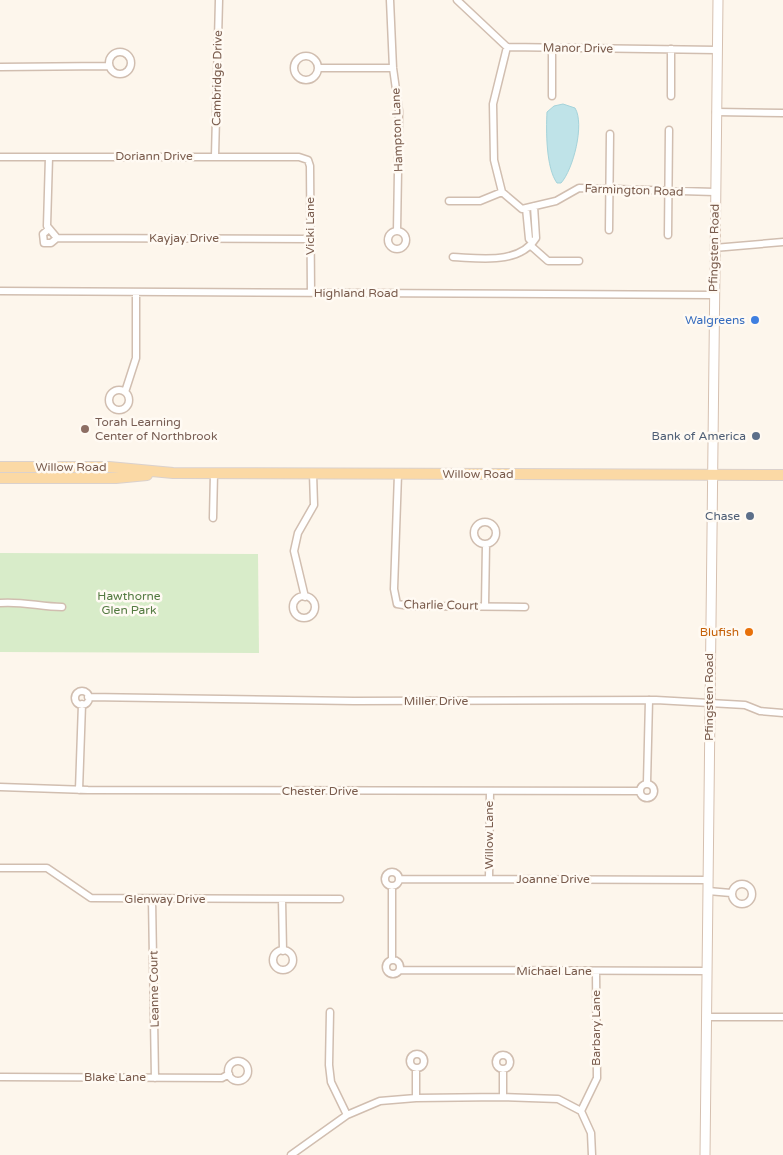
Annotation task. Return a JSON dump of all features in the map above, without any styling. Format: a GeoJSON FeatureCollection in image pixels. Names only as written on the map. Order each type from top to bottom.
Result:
{"type":"FeatureCollection","features":[{"type":"Feature","properties":{"kind":"main road","name":"Pfingsten Road"},"geometry":{"type":"LineString","coordinates":[[706,1155],[711,475],[718,0]]}},
{"type":"Feature","properties":{"kind":"main road","name":"Willow Road"},"geometry":{"type":"LineString","coordinates":[[0,467],[108,467],[214,473],[783,475]]}},
{"type":"Feature","properties":{"kind":"main road","name":"Willow Road"},"geometry":{"type":"LineString","coordinates":[[0,478],[116,478],[172,472]]}},
{"type":"Feature","properties":{"kind":"street","name":"Cambridge Drive"},"geometry":{"type":"LineString","coordinates":[[216,156],[219,0]]}},
{"type":"Feature","properties":{"kind":"street","name":"Hampton Lane"},"geometry":{"type":"LineString","coordinates":[[390,0],[393,68],[399,111],[397,231]]}},
{"type":"Feature","properties":{"kind":"street"},"geometry":{"type":"LineString","coordinates":[[458,0],[507,47],[493,104],[494,160],[502,192],[522,209],[526,208],[529,239],[548,261],[579,261]]}},
{"type":"Feature","properties":{"kind":"street","name":"Manor Drive"},"geometry":{"type":"LineString","coordinates":[[507,47],[717,50]]}},
{"type":"Feature","properties":{"kind":"street"},"geometry":{"type":"LineString","coordinates":[[552,48],[552,96]]}},
{"type":"Feature","properties":{"kind":"street"},"geometry":{"type":"LineString","coordinates":[[671,49],[672,96]]}},
{"type":"Feature","properties":{"kind":"street"},"geometry":{"type":"LineString","coordinates":[[0,67],[109,66]]}},
{"type":"Feature","properties":{"kind":"street"},"geometry":{"type":"LineString","coordinates":[[318,68],[393,68]]}},
{"type":"Feature","properties":{"kind":"street"},"geometry":{"type":"LineString","coordinates":[[716,112],[783,113]]}},
{"type":"Feature","properties":{"kind":"street"},"geometry":{"type":"LineString","coordinates":[[668,235],[670,130]]}},
{"type":"Feature","properties":{"kind":"street"},"geometry":{"type":"LineString","coordinates":[[609,230],[610,134]]}},
{"type":"Feature","properties":{"kind":"street","name":"Doriann Drive"},"geometry":{"type":"LineString","coordinates":[[0,157],[216,156],[299,157],[308,160]]}},
{"type":"Feature","properties":{"kind":"street","name":"Kayjay Drive"},"geometry":{"type":"LineString","coordinates":[[49,157],[49,229],[43,234],[44,243],[51,243],[57,238],[310,239]]}},
{"type":"Feature","properties":{"kind":"street","name":"Vicki Lane"},"geometry":{"type":"LineString","coordinates":[[308,160],[310,166],[311,293]]}},
{"type":"Feature","properties":{"kind":"street","name":"Farmington Road"},"geometry":{"type":"LineString","coordinates":[[526,208],[556,201],[579,188],[715,192]]}},
{"type":"Feature","properties":{"kind":"street"},"geometry":{"type":"LineString","coordinates":[[449,201],[480,201],[502,192]]}},
{"type":"Feature","properties":{"kind":"street"},"geometry":{"type":"LineString","coordinates":[[452,257],[508,258],[536,238],[534,206]]}},
{"type":"Feature","properties":{"kind":"street"},"geometry":{"type":"LineString","coordinates":[[49,229],[57,238]]}},
{"type":"Feature","properties":{"kind":"street"},"geometry":{"type":"LineString","coordinates":[[714,248],[766,245],[783,242]]}},
{"type":"Feature","properties":{"kind":"street","name":"Highland Road"},"geometry":{"type":"LineString","coordinates":[[0,291],[713,295]]}},
{"type":"Feature","properties":{"kind":"street"},"geometry":{"type":"LineString","coordinates":[[125,392],[136,358],[136,292]]}},
{"type":"Feature","properties":{"kind":"street"},"geometry":{"type":"LineString","coordinates":[[213,518],[214,473]]}},
{"type":"Feature","properties":{"kind":"street"},"geometry":{"type":"LineString","coordinates":[[305,596],[294,551],[298,533],[314,506],[313,473]]}},
{"type":"Feature","properties":{"kind":"street","name":"Charlie Court"},"geometry":{"type":"LineString","coordinates":[[398,474],[394,589],[397,604],[410,606],[525,607]]}},
{"type":"Feature","properties":{"kind":"street"},"geometry":{"type":"LineString","coordinates":[[485,606],[486,544]]}},
{"type":"Feature","properties":{"kind":"street"},"geometry":{"type":"LineString","coordinates":[[0,602],[35,603],[45,607],[62,607]]}},
{"type":"Feature","properties":{"kind":"street"},"geometry":{"type":"LineString","coordinates":[[85,692],[88,697],[87,702],[82,704],[75,700],[76,694],[85,692]]}},
{"type":"Feature","properties":{"kind":"street","name":"Miller Drive"},"geometry":{"type":"LineString","coordinates":[[88,697],[354,701],[649,700],[745,705],[760,711],[783,713]]}},
{"type":"Feature","properties":{"kind":"street"},"geometry":{"type":"LineString","coordinates":[[647,784],[649,700]]}},
{"type":"Feature","properties":{"kind":"street"},"geometry":{"type":"LineString","coordinates":[[79,790],[82,704]]}},
{"type":"Feature","properties":{"kind":"street"},"geometry":{"type":"LineString","coordinates":[[647,784],[653,786],[653,795],[645,798],[640,792],[642,786],[647,784]]}},
{"type":"Feature","properties":{"kind":"street","name":"Chester Drive"},"geometry":{"type":"LineString","coordinates":[[0,787],[79,790],[640,792]]}},
{"type":"Feature","properties":{"kind":"street","name":"Willow Lane"},"geometry":{"type":"LineString","coordinates":[[489,879],[490,791]]}},
{"type":"Feature","properties":{"kind":"street","name":"Glenway Drive"},"geometry":{"type":"LineString","coordinates":[[0,868],[47,868],[91,898],[340,900]]}},
{"type":"Feature","properties":{"kind":"street"},"geometry":{"type":"LineString","coordinates":[[394,873],[399,879],[396,885],[392,886],[385,881],[387,874],[394,873]]}},
{"type":"Feature","properties":{"kind":"street","name":"Joanne Drive"},"geometry":{"type":"LineString","coordinates":[[399,879],[708,880]]}},
{"type":"Feature","properties":{"kind":"street"},"geometry":{"type":"LineString","coordinates":[[392,886],[392,960]]}},
{"type":"Feature","properties":{"kind":"street"},"geometry":{"type":"LineString","coordinates":[[708,891],[731,893]]}},
{"type":"Feature","properties":{"kind":"street","name":"Leanne Court"},"geometry":{"type":"LineString","coordinates":[[152,899],[155,1078]]}},
{"type":"Feature","properties":{"kind":"street"},"geometry":{"type":"LineString","coordinates":[[282,899],[283,950]]}},
{"type":"Feature","properties":{"kind":"street"},"geometry":{"type":"LineString","coordinates":[[392,960],[399,963],[400,970],[393,975],[387,971],[387,964],[392,960]]}},
{"type":"Feature","properties":{"kind":"street","name":"Michael Lane"},"geometry":{"type":"LineString","coordinates":[[400,970],[707,971]]}},
{"type":"Feature","properties":{"kind":"street","name":"Barbary Lane"},"geometry":{"type":"LineString","coordinates":[[581,1111],[596,1078],[596,971]]}},
{"type":"Feature","properties":{"kind":"street"},"geometry":{"type":"LineString","coordinates":[[330,1012],[329,1065],[331,1082],[347,1115]]}},
{"type":"Feature","properties":{"kind":"street"},"geometry":{"type":"LineString","coordinates":[[707,1017],[783,1017]]}},
{"type":"Feature","properties":{"kind":"street"},"geometry":{"type":"LineString","coordinates":[[416,1068],[416,1098]]}},
{"type":"Feature","properties":{"kind":"street"},"geometry":{"type":"LineString","coordinates":[[503,1069],[503,1097]]}},
{"type":"Feature","properties":{"kind":"street","name":"Blake Lane"},"geometry":{"type":"LineString","coordinates":[[0,1077],[222,1078],[229,1074]]}},
{"type":"Feature","properties":{"kind":"street"},"geometry":{"type":"LineString","coordinates":[[290,1155],[347,1115],[380,1101],[416,1098],[503,1097],[558,1099],[581,1111],[591,1133],[592,1155]]}},
{"type":"Feature","properties":{"kind":"green space","name":"Hawthorne Glen Park"},"geometry":{"type":"Polygon","coordinates":[[[0,553],[258,554],[259,653],[0,652],[0,553]]]}},
{"type":"Feature","properties":{"kind":"water"},"geometry":{"type":"Polygon","coordinates":[[[563,104],[575,108],[579,125],[576,147],[570,168],[561,183],[557,183],[553,176],[549,159],[547,112],[554,106],[563,104]]]}},
{"type":"Feature","properties":{"kind":"place","name":"Walgreens"},"geometry":{"type":"Point","coordinates":[755,320]}},
{"type":"Feature","properties":{"kind":"place","name":"Torah Learning Center of Northbrook"},"geometry":{"type":"Point","coordinates":[85,429]}},
{"type":"Feature","properties":{"kind":"place","name":"Bank of America"},"geometry":{"type":"Point","coordinates":[756,436]}},
{"type":"Feature","properties":{"kind":"place","name":"Chase"},"geometry":{"type":"Point","coordinates":[750,516]}},
{"type":"Feature","properties":{"kind":"place","name":"Blufish"},"geometry":{"type":"Point","coordinates":[749,632]}}]}
